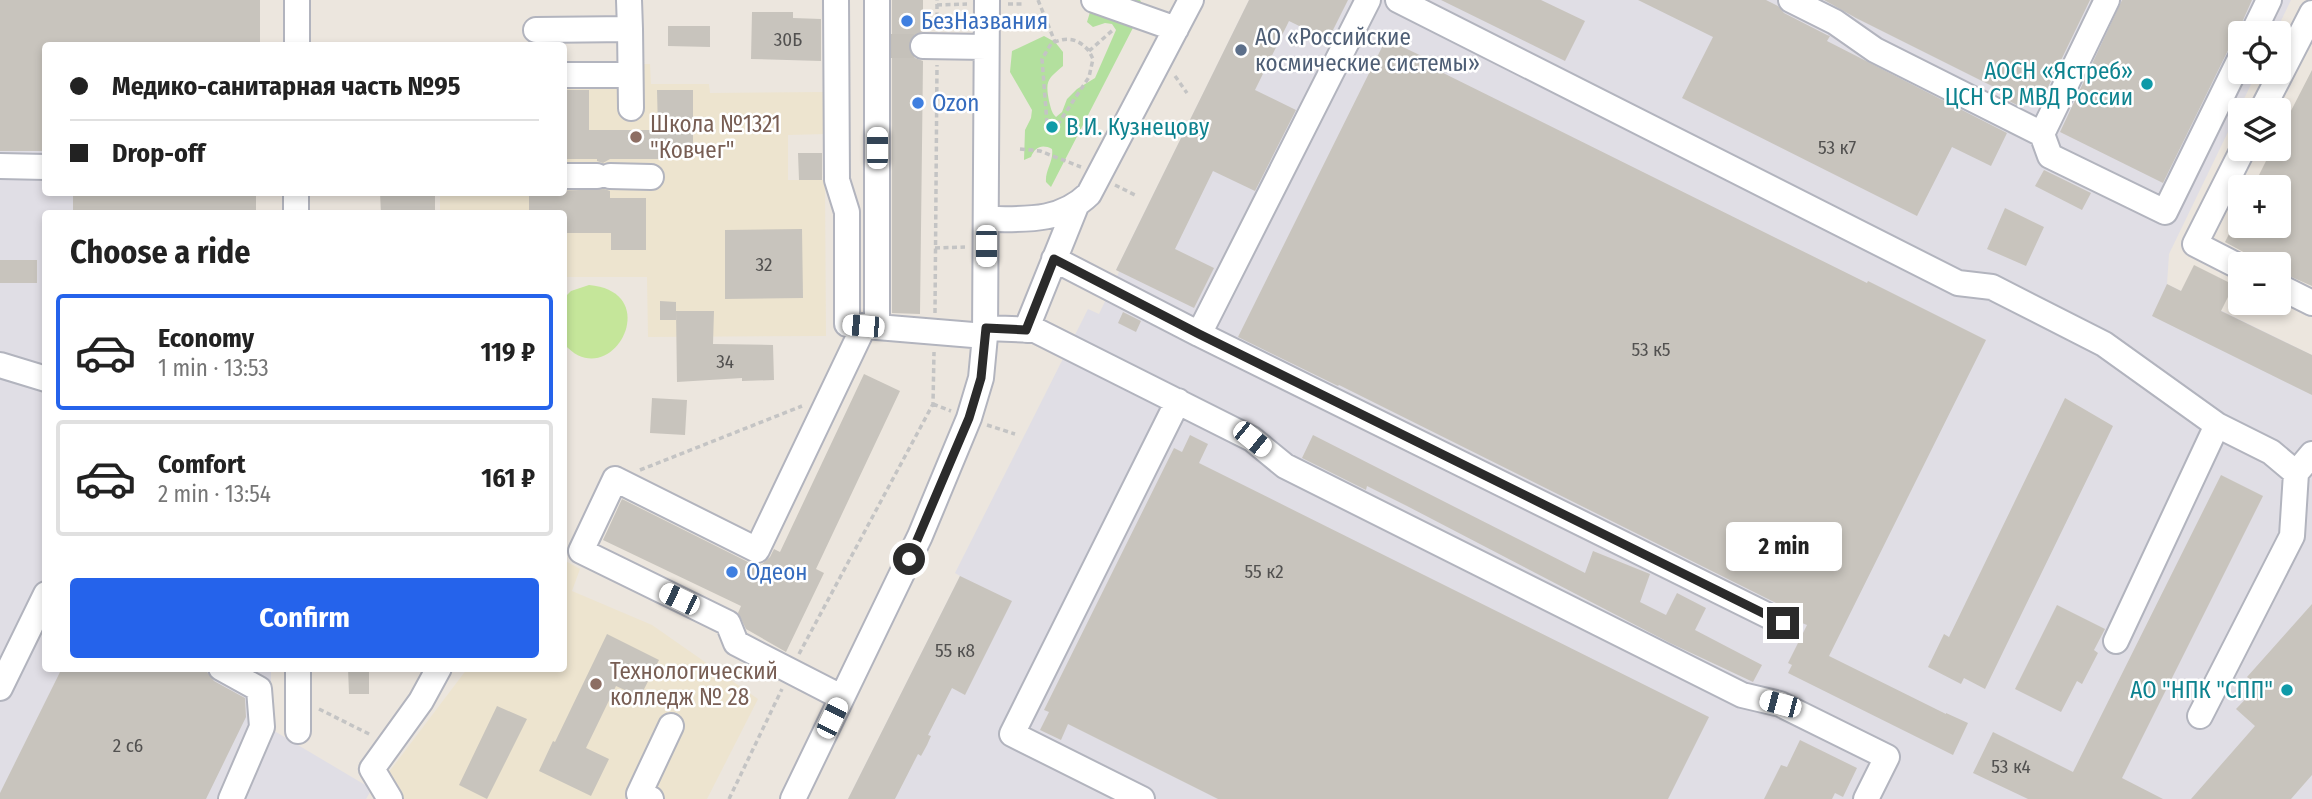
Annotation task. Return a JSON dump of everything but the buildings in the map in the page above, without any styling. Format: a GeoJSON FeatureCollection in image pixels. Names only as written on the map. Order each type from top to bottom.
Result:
{"type":"FeatureCollection","features":[{"type":"Feature","properties":{"kind":"street"},"geometry":{"type":"LineString","coordinates":[[297,0],[297,42]]}},
{"type":"Feature","properties":{"kind":"street"},"geometry":{"type":"LineString","coordinates":[[629,0],[631,108]]}},
{"type":"Feature","properties":{"kind":"street"},"geometry":{"type":"LineString","coordinates":[[836,0],[837,180],[847,212],[847,324],[934,332],[1035,330],[1252,439],[1285,466],[1742,695],[1780,704],[1887,757],[1866,799]]}},
{"type":"Feature","properties":{"kind":"street"},"geometry":{"type":"LineString","coordinates":[[841,697],[736,643],[728,623],[581,551],[615,480],[757,550],[832,394],[870,326],[884,46],[877,0]]}},
{"type":"Feature","properties":{"kind":"street"},"geometry":{"type":"LineString","coordinates":[[1094,0],[1176,29]]}},
{"type":"Feature","properties":{"kind":"street"},"geometry":{"type":"LineString","coordinates":[[986,219],[1049,217],[1076,206],[1089,194],[1191,0]]}},
{"type":"Feature","properties":{"kind":"street"},"geometry":{"type":"LineString","coordinates":[[1199,334],[1368,0]]}},
{"type":"Feature","properties":{"kind":"street"},"geometry":{"type":"LineString","coordinates":[[1398,0],[1958,283],[1992,287],[2104,344],[2217,425],[2271,452],[2296,473]]}},
{"type":"Feature","properties":{"kind":"street"},"geometry":{"type":"LineString","coordinates":[[1791,0],[1835,22],[1875,50],[2042,134],[2050,156],[2165,212],[2228,83]]}},
{"type":"Feature","properties":{"kind":"street"},"geometry":{"type":"LineString","coordinates":[[2042,134],[2108,0]]}},
{"type":"Feature","properties":{"kind":"street"},"geometry":{"type":"LineString","coordinates":[[2259,21],[2269,0]]}},
{"type":"Feature","properties":{"kind":"street"},"geometry":{"type":"LineString","coordinates":[[793,799],[920,536],[969,418],[981,378],[986,332],[988,3]]}},
{"type":"Feature","properties":{"kind":"street"},"geometry":{"type":"LineString","coordinates":[[2268,98],[2312,13]]}},
{"type":"Feature","properties":{"kind":"street"},"geometry":{"type":"LineString","coordinates":[[536,30],[630,29]]}},
{"type":"Feature","properties":{"kind":"street"},"geometry":{"type":"LineString","coordinates":[[930,46],[986,47]]}},
{"type":"Feature","properties":{"kind":"street"},"geometry":{"type":"LineString","coordinates":[[567,75],[631,75]]}},
{"type":"Feature","properties":{"kind":"street"},"geometry":{"type":"LineString","coordinates":[[2228,261],[2195,244],[2237,161]]}},
{"type":"Feature","properties":{"kind":"street"},"geometry":{"type":"LineString","coordinates":[[0,166],[42,167]]}},
{"type":"Feature","properties":{"kind":"street"},"geometry":{"type":"LineString","coordinates":[[567,176],[651,177]]}},
{"type":"Feature","properties":{"kind":"street"},"geometry":{"type":"LineString","coordinates":[[1026,330],[1076,206]]}},
{"type":"Feature","properties":{"kind":"street"},"geometry":{"type":"LineString","coordinates":[[1054,259],[1199,334],[1783,623]]}},
{"type":"Feature","properties":{"kind":"street"},"geometry":{"type":"LineString","coordinates":[[2291,292],[2312,303]]}},
{"type":"Feature","properties":{"kind":"street"},"geometry":{"type":"LineString","coordinates":[[0,365],[42,378]]}},
{"type":"Feature","properties":{"kind":"street"},"geometry":{"type":"LineString","coordinates":[[1142,799],[1012,734],[1178,401]]}},
{"type":"Feature","properties":{"kind":"street"},"geometry":{"type":"LineString","coordinates":[[2116,641],[2217,425]]}},
{"type":"Feature","properties":{"kind":"street"},"geometry":{"type":"LineString","coordinates":[[2200,716],[2292,536],[2296,473],[2312,454]]}},
{"type":"Feature","properties":{"kind":"street"},"geometry":{"type":"LineString","coordinates":[[0,688],[42,602]]}},
{"type":"Feature","properties":{"kind":"street"},"geometry":{"type":"LineString","coordinates":[[228,672],[259,689],[262,727],[231,799]]}},
{"type":"Feature","properties":{"kind":"street"},"geometry":{"type":"LineString","coordinates":[[298,672],[298,731]]}},
{"type":"Feature","properties":{"kind":"street"},"geometry":{"type":"LineString","coordinates":[[390,799],[372,769],[421,701],[437,672]]}},
{"type":"Feature","properties":{"kind":"street"},"geometry":{"type":"LineString","coordinates":[[651,799],[639,794],[671,726]]}},
{"type":"Feature","properties":{"kind":"path"},"geometry":{"type":"LineString","coordinates":[[1038,0],[1055,42]]}},
{"type":"Feature","properties":{"kind":"path"},"geometry":{"type":"LineString","coordinates":[[729,799],[791,670],[933,404],[935,248],[930,46],[937,2],[1024,4]]}},
{"type":"Feature","properties":{"kind":"path"},"geometry":{"type":"LineString","coordinates":[[1089,51],[1130,13]]}},
{"type":"Feature","properties":{"kind":"path"},"geometry":{"type":"LineString","coordinates":[[1067,38],[1076,40],[1089,51],[1093,60],[1089,77],[1058,124],[1057,132],[1049,133],[1046,130],[1042,59],[1045,51],[1055,42],[1067,38]]}},
{"type":"Feature","properties":{"kind":"path"},"geometry":{"type":"LineString","coordinates":[[1047,122],[1055,121],[1058,124]]}},
{"type":"Feature","properties":{"kind":"path"},"geometry":{"type":"LineString","coordinates":[[1020,149],[1040,150],[1081,167]]}},
{"type":"Feature","properties":{"kind":"path"},"geometry":{"type":"LineString","coordinates":[[1113,184],[1135,195]]}},
{"type":"Feature","properties":{"kind":"path"},"geometry":{"type":"LineString","coordinates":[[935,248],[971,247]]}},
{"type":"Feature","properties":{"kind":"path"},"geometry":{"type":"LineString","coordinates":[[615,480],[832,394]]}},
{"type":"Feature","properties":{"kind":"path"},"geometry":{"type":"LineString","coordinates":[[298,699],[390,744]]}},
{"type":"Feature","properties":{"kind":"shaded area"},"geometry":{"type":"Polygon","coordinates":[[[0,0],[42,42],[42,196],[256,196],[256,210],[42,210],[42,672],[271,672],[271,729],[372,789],[366,799],[0,799],[0,0]]]}},
{"type":"Feature","properties":{"kind":"shaded area"},"geometry":{"type":"Polygon","coordinates":[[[1249,0],[2291,0],[2281,21],[2228,21],[2228,84],[2251,84],[2244,98],[2228,98],[2228,132],[2169,254],[2167,284],[2312,355],[2312,799],[848,799],[960,576],[955,573],[1088,309],[1099,314],[1119,272],[1116,270],[1249,0]]]}},
{"type":"Feature","properties":{"kind":"shaded area"},"geometry":{"type":"Polygon","coordinates":[[[567,64],[650,64],[651,84],[709,84],[710,93],[826,92],[826,134],[788,135],[788,180],[825,180],[826,336],[648,337],[647,277],[567,277],[567,210],[440,210],[440,196],[567,196],[567,64]]]}},
{"type":"Feature","properties":{"kind":"shaded area","name":"Технологический колледж № 28"},"geometry":{"type":"Polygon","coordinates":[[[567,562],[580,569],[572,591],[652,625],[758,699],[707,799],[402,799],[396,796],[389,772],[465,672],[567,672],[567,562]]]}},
{"type":"Feature","properties":{"kind":"green space"},"geometry":{"type":"Polygon","coordinates":[[[1103,0],[1140,0],[1145,10],[1137,20],[1051,187],[1046,178],[1052,149],[1039,147],[1031,157],[1024,160],[1025,130],[1032,110],[1010,72],[1012,51],[1044,36],[1055,42],[1063,52],[1063,66],[1051,77],[1047,88],[1052,112],[1056,117],[1077,89],[1095,78],[1116,30],[1112,24],[1093,27],[1087,22],[1091,9],[1103,0]]]}},
{"type":"Feature","properties":{"kind":"green space"},"geometry":{"type":"Polygon","coordinates":[[[589,285],[612,292],[624,304],[627,320],[623,337],[613,350],[598,358],[581,357],[567,346],[567,295],[589,285]]]}},
{"type":"Feature","properties":{"kind":"tunnel"},"geometry":{"type":"LineString","coordinates":[[890,46],[923,46]]}},
{"type":"Feature","properties":{"kind":"place","name":"БезНазвания"},"geometry":{"type":"Point","coordinates":[907,21]}},
{"type":"Feature","properties":{"kind":"place","name":"АО «Российские космические системы»"},"geometry":{"type":"Point","coordinates":[1241,50]}},
{"type":"Feature","properties":{"kind":"place","name":"АОСН «Ястреб» ЦСН СР МВД России"},"geometry":{"type":"Point","coordinates":[2147,84]}},
{"type":"Feature","properties":{"kind":"place","name":"Ozon"},"geometry":{"type":"Point","coordinates":[918,103]}},
{"type":"Feature","properties":{"kind":"place","name":"В.И. Кузнецову"},"geometry":{"type":"Point","coordinates":[1052,127]}},
{"type":"Feature","properties":{"kind":"place","name":"Школа №1321 \"Ковчег\""},"geometry":{"type":"Point","coordinates":[636,137]}},
{"type":"Feature","properties":{"kind":"place","name":"Одеон"},"geometry":{"type":"Point","coordinates":[732,572]}},
{"type":"Feature","properties":{"kind":"place","name":"Технологический колледж № 28"},"geometry":{"type":"Point","coordinates":[596,684]}},
{"type":"Feature","properties":{"kind":"place","name":"АО \"НПК \"СПП\""},"geometry":{"type":"Point","coordinates":[2287,690]}},
{"type":"Feature","properties":{"kind":"route"},"geometry":{"type":"LineString","coordinates":[[909,559],[969,418],[981,378],[986,328],[1026,330],[1054,259],[1199,334],[1783,623]]}}]}
